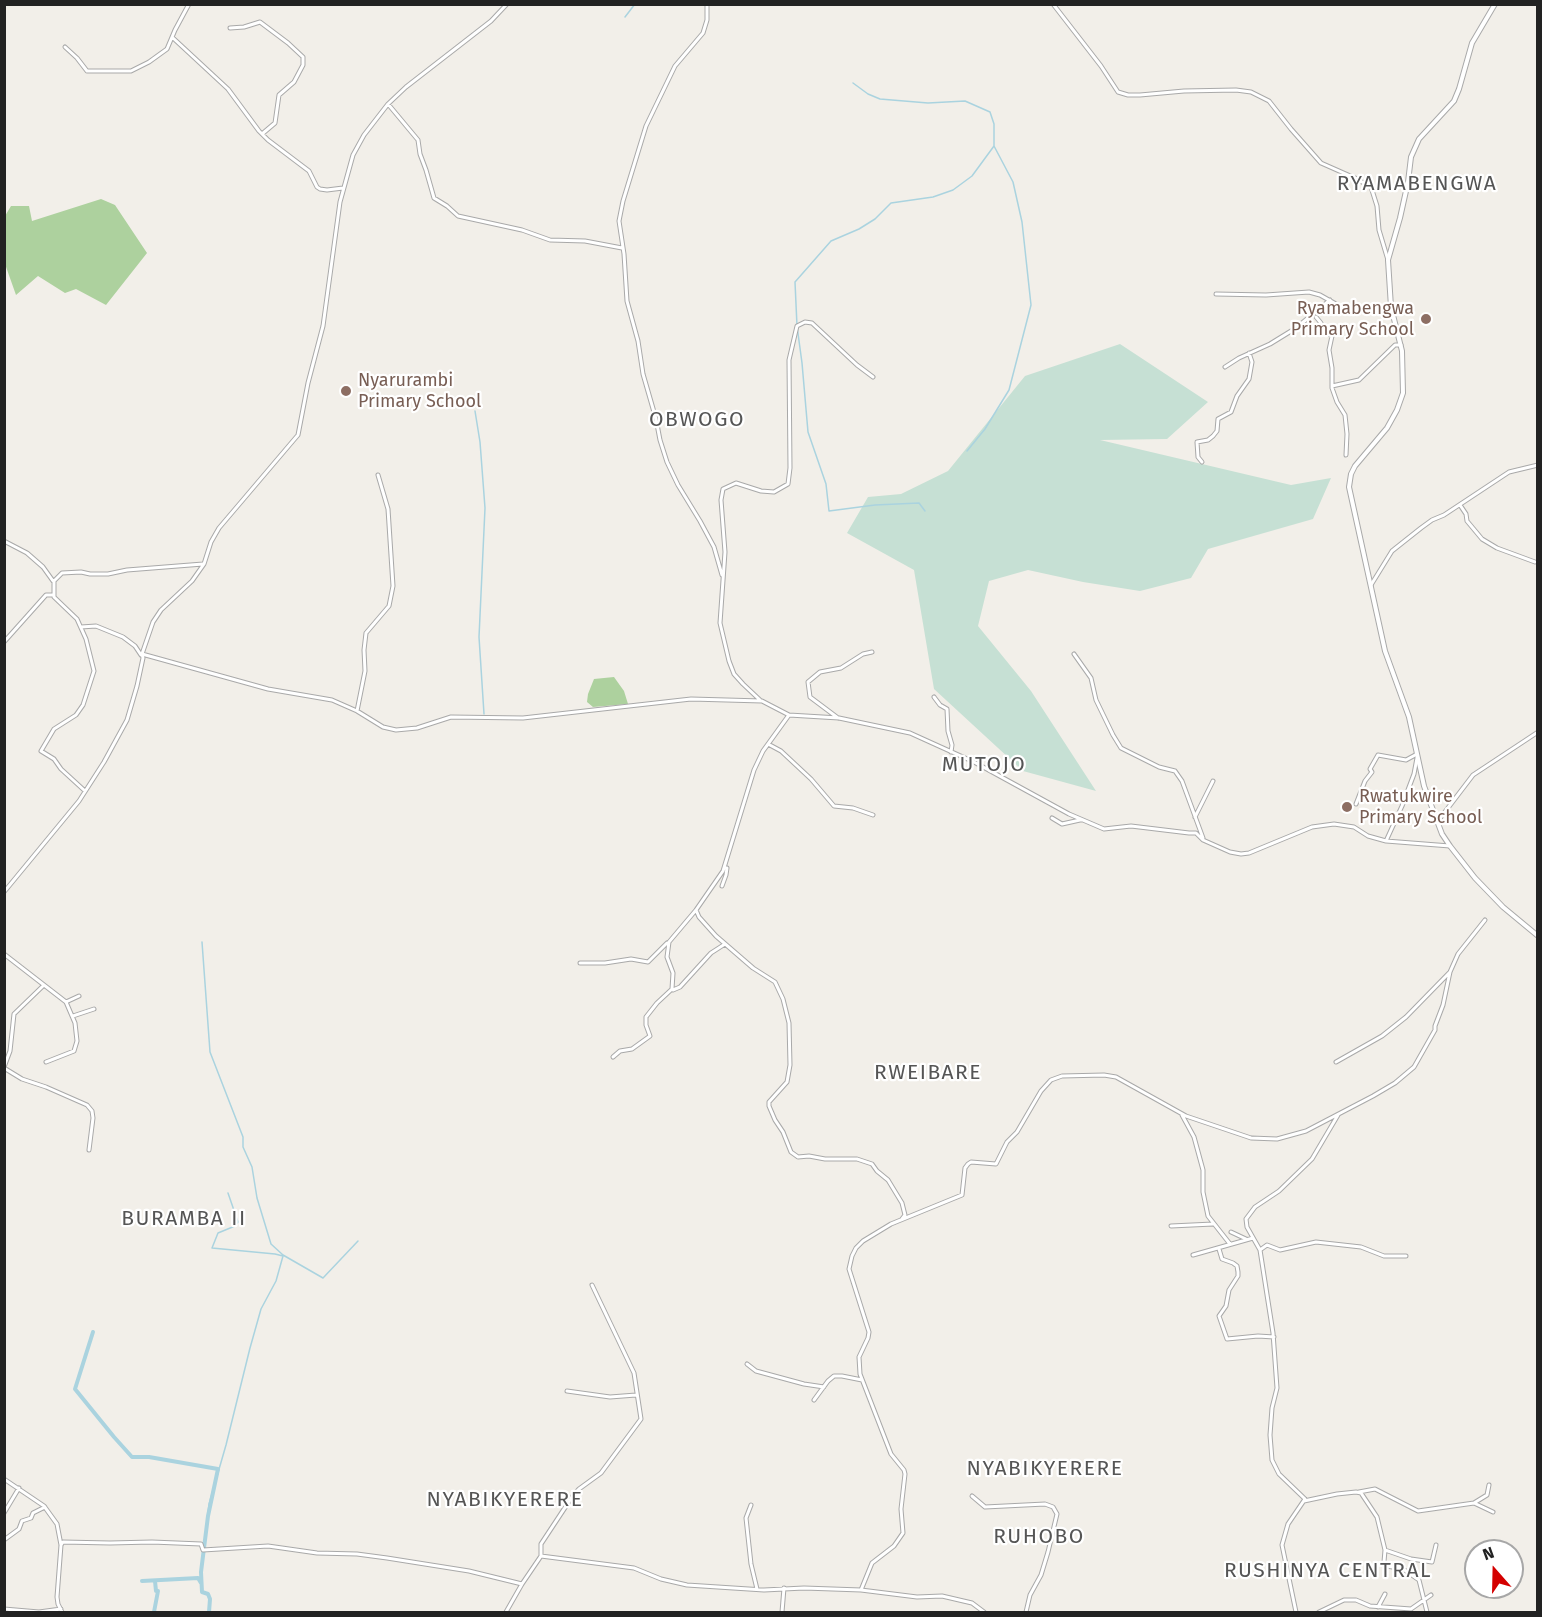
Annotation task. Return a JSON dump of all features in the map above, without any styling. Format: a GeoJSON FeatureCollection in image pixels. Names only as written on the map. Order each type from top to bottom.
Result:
{"type":"FeatureCollection","features":[{"type":"Feature","properties":{"kind":"street"},"geometry":{"type":"LineString","coordinates":[[65,47],[87,71],[131,71],[167,49],[189,4]]}},
{"type":"Feature","properties":{"kind":"street"},"geometry":{"type":"LineString","coordinates":[[4,892],[85,791],[104,762],[127,720],[153,622],[161,610],[192,581],[204,564],[211,542],[219,528],[298,435],[308,383],[323,326],[335,231],[343,189],[353,155],[364,135],[388,104],[491,21],[507,4]]}},
{"type":"Feature","properties":{"kind":"street"},"geometry":{"type":"LineString","coordinates":[[707,4],[707,20],[703,33],[675,66],[643,134],[619,221],[626,295],[660,440],[678,485],[714,547],[722,575]]}},
{"type":"Feature","properties":{"kind":"street"},"geometry":{"type":"LineString","coordinates":[[1053,4],[1119,92],[1128,95],[1184,91],[1251,92],[1269,101],[1321,163],[1371,187],[1377,206],[1379,230],[1388,260],[1390,306],[1401,345],[1404,370],[1403,393],[1387,428],[1355,466],[1350,479],[1350,496],[1385,651],[1409,717],[1424,786],[1437,821],[1450,846],[1475,878],[1503,907],[1538,936]]}},
{"type":"Feature","properties":{"kind":"street"},"geometry":{"type":"LineString","coordinates":[[1388,260],[1400,218],[1412,152],[1426,131],[1454,101],[1472,43],[1495,4]]}},
{"type":"Feature","properties":{"kind":"street"},"geometry":{"type":"LineString","coordinates":[[230,28],[260,22],[303,57],[303,65],[294,82],[279,95],[275,123],[262,134]]}},
{"type":"Feature","properties":{"kind":"street"},"geometry":{"type":"LineString","coordinates":[[173,38],[228,89],[262,134],[309,171],[320,189],[343,189]]}},
{"type":"Feature","properties":{"kind":"street"},"geometry":{"type":"LineString","coordinates":[[388,104],[418,140],[434,198],[458,216],[522,230],[550,240],[585,242],[622,248]]}},
{"type":"Feature","properties":{"kind":"street"},"geometry":{"type":"LineString","coordinates":[[1216,294],[1266,295],[1309,292],[1320,295],[1342,308],[1352,310],[1380,309],[1390,306]]}},
{"type":"Feature","properties":{"kind":"street"},"geometry":{"type":"LineString","coordinates":[[1225,367],[1296,328],[1330,300]]}},
{"type":"Feature","properties":{"kind":"street"},"geometry":{"type":"LineString","coordinates":[[1316,317],[1322,323],[1324,332],[1332,336],[1329,350],[1332,386],[1344,415],[1347,434],[1346,455]]}},
{"type":"Feature","properties":{"kind":"street"},"geometry":{"type":"LineString","coordinates":[[873,376],[857,365],[812,324],[801,323],[795,327],[789,360],[791,413],[789,479],[784,487],[774,492],[761,491],[736,483],[723,489],[721,500],[725,552],[720,623],[734,674],[762,701],[789,715],[838,718],[910,733],[1104,829],[1131,826],[1196,833],[1203,840],[1230,852],[1241,854],[1249,853],[1312,826],[1334,824],[1354,827],[1368,836],[1386,841],[1450,846]]}},
{"type":"Feature","properties":{"kind":"street"},"geometry":{"type":"LineString","coordinates":[[1332,386],[1359,380],[1395,345],[1401,345]]}},
{"type":"Feature","properties":{"kind":"street"},"geometry":{"type":"LineString","coordinates":[[1202,462],[1198,457],[1197,442],[1211,438],[1217,431],[1218,419],[1231,412],[1237,396],[1249,379],[1252,362],[1249,353]]}},
{"type":"Feature","properties":{"kind":"street"},"geometry":{"type":"LineString","coordinates":[[1371,586],[1392,551],[1427,523],[1444,515],[1509,472],[1538,465]]}},
{"type":"Feature","properties":{"kind":"street"},"geometry":{"type":"LineString","coordinates":[[357,711],[365,671],[366,633],[389,606],[393,586],[388,509],[378,475]]}},
{"type":"Feature","properties":{"kind":"street"},"geometry":{"type":"LineString","coordinates":[[1460,505],[1470,526],[1482,539],[1497,548],[1535,562]]}},
{"type":"Feature","properties":{"kind":"street"},"geometry":{"type":"LineString","coordinates":[[4,541],[27,553],[43,567],[54,581],[54,597],[75,615],[81,627],[93,666],[93,679],[83,705],[76,715],[54,729],[41,751],[54,759],[61,769],[85,791]]}},
{"type":"Feature","properties":{"kind":"street"},"geometry":{"type":"LineString","coordinates":[[54,581],[62,573],[108,574],[127,570],[204,564]]}},
{"type":"Feature","properties":{"kind":"street"},"geometry":{"type":"LineString","coordinates":[[4,642],[46,595],[54,594]]}},
{"type":"Feature","properties":{"kind":"street"},"geometry":{"type":"LineString","coordinates":[[81,627],[96,626],[123,637],[143,656],[268,689],[332,700],[357,711],[383,727],[406,730],[451,717],[523,718],[691,699],[762,701]]}},
{"type":"Feature","properties":{"kind":"street"},"geometry":{"type":"LineString","coordinates":[[838,718],[810,697],[808,682],[820,672],[841,668],[863,654],[872,652]]}},
{"type":"Feature","properties":{"kind":"street"},"geometry":{"type":"LineString","coordinates":[[1074,654],[1090,678],[1096,700],[1121,748],[1160,767],[1175,771],[1182,781],[1203,840]]}},
{"type":"Feature","properties":{"kind":"street"},"geometry":{"type":"LineString","coordinates":[[934,697],[940,705],[947,709],[951,752]]}},
{"type":"Feature","properties":{"kind":"street"},"geometry":{"type":"LineString","coordinates":[[580,963],[605,963],[631,959],[648,962],[669,942],[696,910],[724,868],[754,770],[768,744],[789,715]]}},
{"type":"Feature","properties":{"kind":"street"},"geometry":{"type":"LineString","coordinates":[[1437,821],[1473,775],[1538,732]]}},
{"type":"Feature","properties":{"kind":"street"},"geometry":{"type":"LineString","coordinates":[[768,744],[781,751],[811,779],[834,806],[853,807],[873,815]]}},
{"type":"Feature","properties":{"kind":"street"},"geometry":{"type":"LineString","coordinates":[[1356,804],[1378,755],[1406,760],[1418,753]]}},
{"type":"Feature","properties":{"kind":"street"},"geometry":{"type":"LineString","coordinates":[[1386,841],[1414,774],[1418,753]]}},
{"type":"Feature","properties":{"kind":"street"},"geometry":{"type":"LineString","coordinates":[[1195,817],[1213,781]]}},
{"type":"Feature","properties":{"kind":"street"},"geometry":{"type":"LineString","coordinates":[[1052,818],[1062,824],[1082,820]]}},
{"type":"Feature","properties":{"kind":"street"},"geometry":{"type":"LineString","coordinates":[[722,886],[727,868],[724,868]]}},
{"type":"Feature","properties":{"kind":"street"},"geometry":{"type":"LineString","coordinates":[[696,910],[704,923],[726,944],[753,968],[776,982],[783,999],[789,1023],[790,1065],[787,1082],[771,1099],[769,1106],[791,1152],[798,1157],[857,1159],[873,1164],[877,1171],[888,1180],[902,1203],[905,1215],[902,1221]]}},
{"type":"Feature","properties":{"kind":"street"},"geometry":{"type":"LineString","coordinates":[[861,1590],[872,1563],[894,1546],[903,1533],[901,1509],[905,1474],[891,1454],[862,1380],[859,1357],[869,1332],[849,1269],[852,1256],[863,1241],[891,1224],[962,1195],[965,1168],[971,1162],[996,1164],[1007,1142],[1017,1132],[1041,1091],[1055,1078],[1094,1075],[1116,1077],[1182,1114],[1251,1138],[1270,1140],[1295,1135],[1339,1114],[1395,1083],[1417,1064],[1436,1030],[1435,1026],[1443,1005],[1450,972],[1458,954],[1485,920]]}},
{"type":"Feature","properties":{"kind":"street"},"geometry":{"type":"LineString","coordinates":[[669,942],[667,957],[673,973],[671,991]]}},
{"type":"Feature","properties":{"kind":"street"},"geometry":{"type":"LineString","coordinates":[[613,1057],[620,1051],[632,1049],[647,1040],[650,1036],[646,1017],[657,1003],[671,991],[680,987],[711,953],[722,944],[726,944]]}},
{"type":"Feature","properties":{"kind":"street"},"geometry":{"type":"LineString","coordinates":[[4,954],[66,1002],[74,1017],[77,1041],[75,1048],[46,1062]]}},
{"type":"Feature","properties":{"kind":"street"},"geometry":{"type":"LineString","coordinates":[[1336,1062],[1382,1036],[1406,1017],[1450,972]]}},
{"type":"Feature","properties":{"kind":"street"},"geometry":{"type":"LineString","coordinates":[[44,986],[14,1014],[10,1050],[4,1067],[22,1079],[87,1105],[92,1111],[93,1118],[89,1150]]}},
{"type":"Feature","properties":{"kind":"street"},"geometry":{"type":"LineString","coordinates":[[66,1002],[79,996]]}},
{"type":"Feature","properties":{"kind":"street"},"geometry":{"type":"LineString","coordinates":[[74,1017],[94,1009]]}},
{"type":"Feature","properties":{"kind":"street"},"geometry":{"type":"LineString","coordinates":[[1182,1114],[1194,1137],[1203,1170],[1204,1202],[1208,1216],[1230,1244]]}},
{"type":"Feature","properties":{"kind":"street"},"geometry":{"type":"LineString","coordinates":[[1304,1501],[1303,1496],[1279,1474],[1272,1461],[1270,1435],[1272,1408],[1277,1388],[1274,1337],[1260,1250],[1246,1223],[1247,1216],[1255,1207],[1279,1191],[1312,1159],[1339,1114]]}},
{"type":"Feature","properties":{"kind":"street"},"geometry":{"type":"LineString","coordinates":[[1171,1226],[1213,1224]]}},
{"type":"Feature","properties":{"kind":"street"},"geometry":{"type":"LineString","coordinates":[[1231,1232],[1247,1239]]}},
{"type":"Feature","properties":{"kind":"street"},"geometry":{"type":"LineString","coordinates":[[1193,1255],[1253,1238]]}},
{"type":"Feature","properties":{"kind":"street"},"geometry":{"type":"LineString","coordinates":[[1260,1250],[1267,1245],[1280,1250],[1316,1242],[1361,1247],[1384,1256],[1406,1256]]}},
{"type":"Feature","properties":{"kind":"street"},"geometry":{"type":"LineString","coordinates":[[1219,1249],[1222,1259],[1237,1266],[1238,1272],[1229,1290],[1226,1306],[1219,1316],[1227,1339],[1274,1337]]}},
{"type":"Feature","properties":{"kind":"street"},"geometry":{"type":"LineString","coordinates":[[507,1612],[541,1556],[541,1544],[572,1497],[601,1473],[640,1421],[634,1373],[592,1285]]}},
{"type":"Feature","properties":{"kind":"street"},"geometry":{"type":"LineString","coordinates":[[747,1364],[756,1371],[824,1387]]}},
{"type":"Feature","properties":{"kind":"street"},"geometry":{"type":"LineString","coordinates":[[814,1400],[834,1376],[862,1380]]}},
{"type":"Feature","properties":{"kind":"street"},"geometry":{"type":"LineString","coordinates":[[567,1391],[610,1397],[636,1395]]}},
{"type":"Feature","properties":{"kind":"street"},"geometry":{"type":"LineString","coordinates":[[4,1479],[45,1507],[57,1524],[61,1545],[57,1597],[61,1611],[4,1609]]}},
{"type":"Feature","properties":{"kind":"street"},"geometry":{"type":"LineString","coordinates":[[1296,1612],[1282,1545],[1285,1530],[1293,1514],[1304,1501],[1375,1489],[1418,1511],[1474,1503],[1487,1495],[1490,1485]]}},
{"type":"Feature","properties":{"kind":"street"},"geometry":{"type":"LineString","coordinates":[[4,1513],[19,1488]]}},
{"type":"Feature","properties":{"kind":"street"},"geometry":{"type":"LineString","coordinates":[[1359,1492],[1376,1514],[1385,1550],[1384,1562],[1388,1566],[1403,1569],[1421,1584],[1427,1612]]}},
{"type":"Feature","properties":{"kind":"street"},"geometry":{"type":"LineString","coordinates":[[972,1496],[985,1507],[1045,1504],[1053,1507],[1057,1514],[1041,1575],[1030,1595],[1026,1612]]}},
{"type":"Feature","properties":{"kind":"street"},"geometry":{"type":"LineString","coordinates":[[1474,1503],[1493,1512]]}},
{"type":"Feature","properties":{"kind":"street"},"geometry":{"type":"LineString","coordinates":[[751,1505],[746,1518],[751,1564],[757,1589]]}},
{"type":"Feature","properties":{"kind":"street"},"geometry":{"type":"LineString","coordinates":[[4,1540],[20,1529],[22,1521],[31,1518],[33,1513],[45,1507]]}},
{"type":"Feature","properties":{"kind":"street"},"geometry":{"type":"LineString","coordinates":[[61,1545],[63,1542],[153,1542],[201,1544],[203,1550],[268,1546],[317,1553],[357,1554],[387,1558],[469,1571],[522,1584]]}},
{"type":"Feature","properties":{"kind":"street"},"geometry":{"type":"LineString","coordinates":[[1385,1550],[1432,1563],[1436,1545]]}},
{"type":"Feature","properties":{"kind":"street"},"geometry":{"type":"LineString","coordinates":[[541,1556],[634,1568],[687,1585],[757,1589],[861,1590],[917,1597],[942,1596],[960,1599],[979,1607],[984,1612]]}},
{"type":"Feature","properties":{"kind":"street"},"geometry":{"type":"LineString","coordinates":[[782,1612],[784,1588]]}},
{"type":"Feature","properties":{"kind":"street"},"geometry":{"type":"LineString","coordinates":[[1378,1607],[1384,1594]]}},
{"type":"Feature","properties":{"kind":"street"},"geometry":{"type":"LineString","coordinates":[[1319,1612],[1344,1600],[1356,1600],[1370,1606],[1411,1610],[1431,1595]]}},
{"type":"Feature","properties":{"kind":"green space"},"geometry":{"type":"Polygon","coordinates":[[[101,199],[115,205],[147,253],[106,305],[76,289],[65,293],[38,276],[16,295],[5,264],[5,216],[11,206],[29,206],[32,221],[101,199]]]}},
{"type":"Feature","properties":{"kind":"green space"},"geometry":{"type":"Polygon","coordinates":[[[1120,344],[1208,402],[1167,439],[1100,440],[1291,485],[1331,478],[1313,519],[1208,549],[1191,578],[1140,591],[1028,570],[989,581],[978,626],[1031,691],[1096,791],[1023,771],[934,689],[914,570],[847,533],[868,497],[901,494],[948,471],[1025,376],[1120,344]]]}},
{"type":"Feature","properties":{"kind":"green space"},"geometry":{"type":"Polygon","coordinates":[[[614,677],[624,691],[628,704],[593,707],[587,702],[594,679],[614,677]]]}},
{"type":"Feature","properties":{"kind":"waterway"},"geometry":{"type":"LineString","coordinates":[[625,17],[635,4]]}},
{"type":"Feature","properties":{"kind":"waterway"},"geometry":{"type":"LineString","coordinates":[[853,83],[868,94],[880,99],[928,103],[965,101],[990,112],[994,124],[994,146],[1013,182],[1022,222],[1031,305],[1009,390],[985,429],[967,451]]}},
{"type":"Feature","properties":{"kind":"waterway"},"geometry":{"type":"LineString","coordinates":[[925,511],[919,503],[875,505],[829,511],[826,484],[808,432],[797,326],[795,282],[831,241],[875,219],[891,203],[933,197],[953,190],[972,176],[994,146]]}},
{"type":"Feature","properties":{"kind":"waterway"},"geometry":{"type":"LineString","coordinates":[[475,411],[485,508],[479,637],[484,714]]}},
{"type":"Feature","properties":{"kind":"waterway"},"geometry":{"type":"LineString","coordinates":[[202,942],[210,1052],[243,1137],[243,1147],[252,1167],[257,1198],[271,1244],[283,1255],[323,1278],[358,1241]]}},
{"type":"Feature","properties":{"kind":"waterway"},"geometry":{"type":"LineString","coordinates":[[205,1538],[209,1504],[250,1348],[261,1309],[276,1281],[283,1256],[212,1248],[218,1233],[235,1226],[238,1222],[228,1193]]}},
{"type":"Feature","properties":{"kind":"waterway"},"geometry":{"type":"LineString","coordinates":[[93,1332],[75,1389],[132,1457],[149,1457],[218,1469],[208,1516],[201,1572],[202,1592],[208,1594],[210,1599],[209,1612]]}},
{"type":"Feature","properties":{"kind":"waterway"},"geometry":{"type":"LineString","coordinates":[[142,1581],[198,1578],[201,1583]]}},
{"type":"Feature","properties":{"kind":"waterway"},"geometry":{"type":"LineString","coordinates":[[154,1612],[158,1591],[156,1591],[155,1581]]}},
{"type":"Feature","properties":{"kind":"place","name":"Ryamabengwa Primary School"},"geometry":{"type":"Point","coordinates":[1426,319]}},
{"type":"Feature","properties":{"kind":"place","name":"Nyarurambi Primary School"},"geometry":{"type":"Point","coordinates":[346,391]}},
{"type":"Feature","properties":{"kind":"place","name":"Rwatukwire Primary School"},"geometry":{"type":"Point","coordinates":[1347,807]}},
{"type":"Feature","properties":{"kind":"district","name":"RYAMABENGWA"},"geometry":{"type":"Point","coordinates":[1417,184]}},
{"type":"Feature","properties":{"kind":"district","name":"OBWOGO"},"geometry":{"type":"Point","coordinates":[697,420]}},
{"type":"Feature","properties":{"kind":"district","name":"MUTOJO"},"geometry":{"type":"Point","coordinates":[984,765]}},
{"type":"Feature","properties":{"kind":"district","name":"RWEIBARE"},"geometry":{"type":"Point","coordinates":[928,1073]}},
{"type":"Feature","properties":{"kind":"district","name":"BURAMBA II"},"geometry":{"type":"Point","coordinates":[184,1219]}},
{"type":"Feature","properties":{"kind":"district","name":"NYABIKYERERE"},"geometry":{"type":"Point","coordinates":[1045,1469]}},
{"type":"Feature","properties":{"kind":"district","name":"NYABIKYERERE"},"geometry":{"type":"Point","coordinates":[505,1500]}},
{"type":"Feature","properties":{"kind":"district","name":"RUHOBO"},"geometry":{"type":"Point","coordinates":[1039,1537]}},
{"type":"Feature","properties":{"kind":"district","name":"RUSHINYA CENTRAL"},"geometry":{"type":"Point","coordinates":[1328,1571]}}]}
